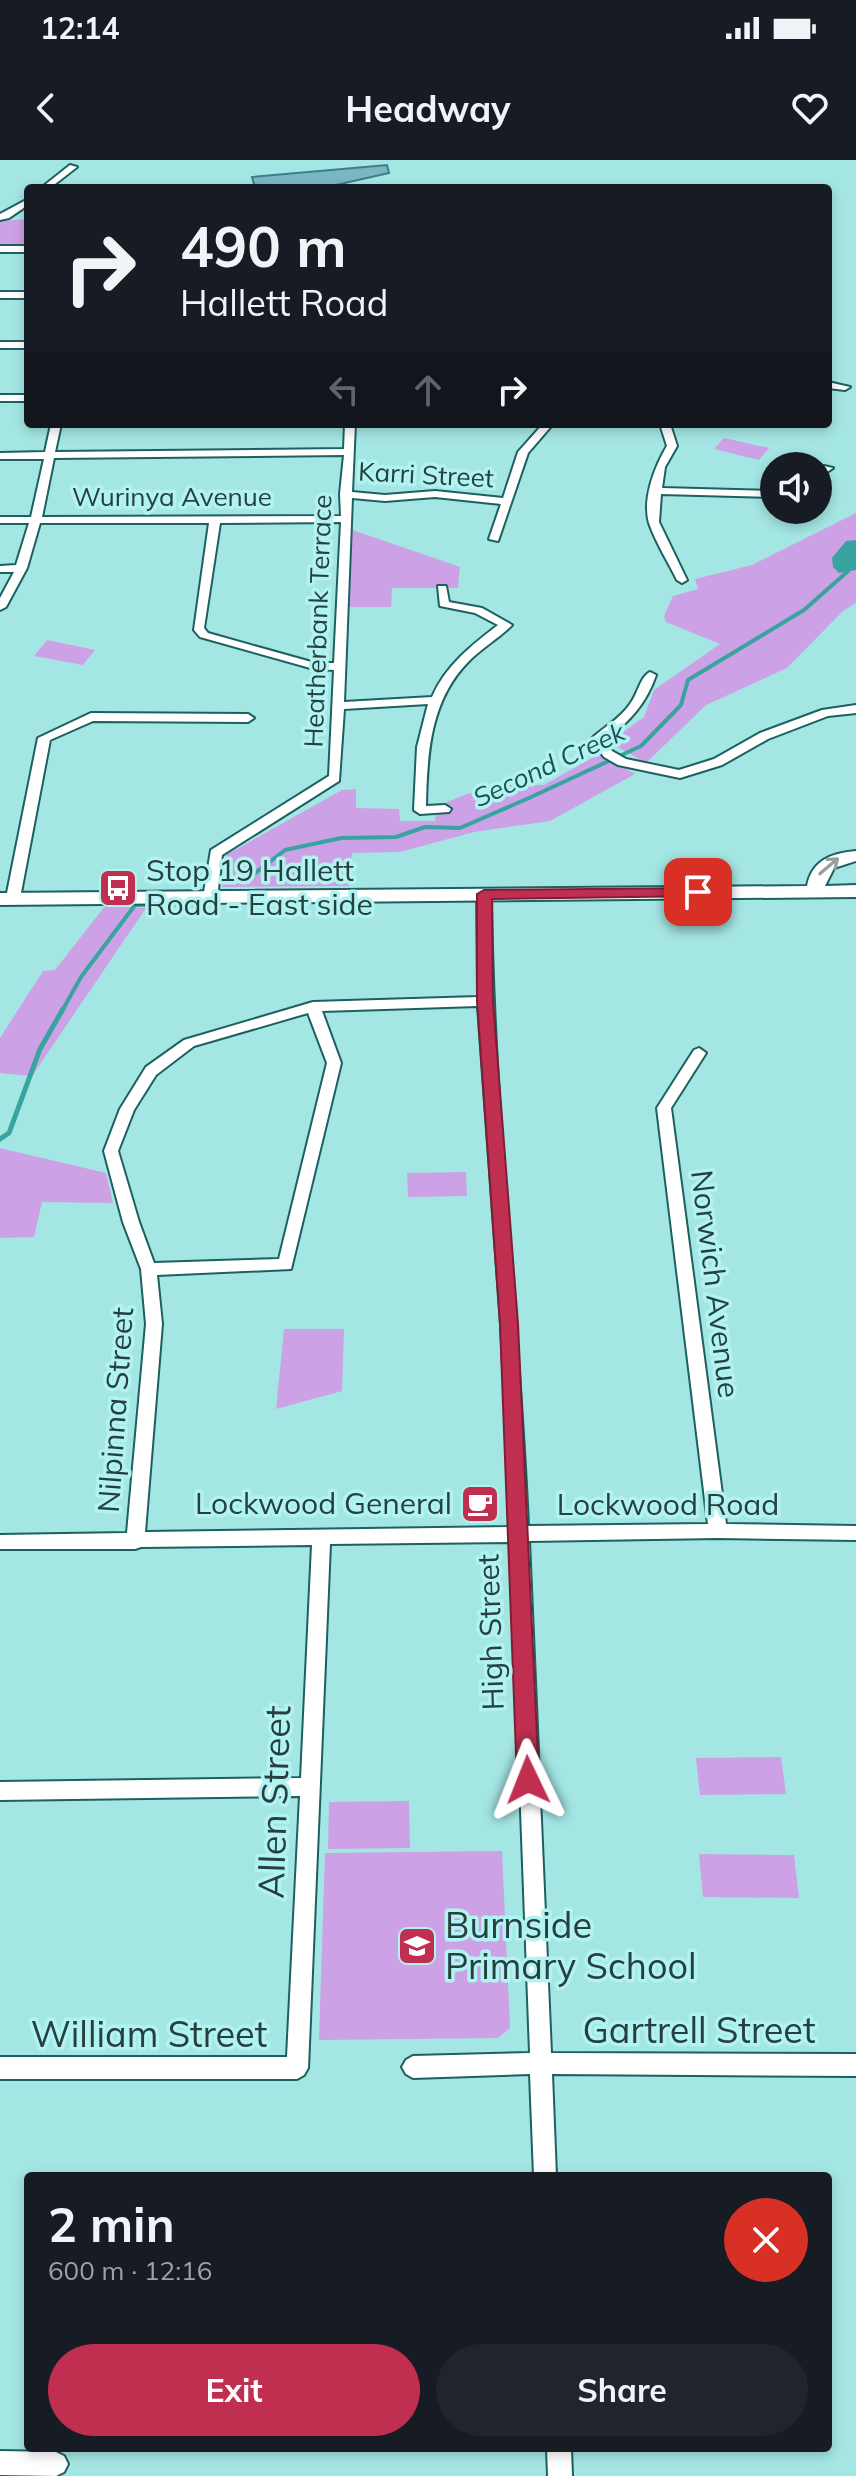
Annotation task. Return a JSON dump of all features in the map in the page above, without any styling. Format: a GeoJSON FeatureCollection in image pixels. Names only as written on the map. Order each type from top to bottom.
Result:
{"type":"FeatureCollection","features":[{"type":"Feature","properties":{"kind":"main road"},"geometry":{"type":"LineString","coordinates":[[815,891],[816,880],[828,862],[839,857],[856,856]]}},
{"type":"Feature","properties":{"kind":"main road"},"geometry":{"type":"LineString","coordinates":[[6,898],[856,891]]}},
{"type":"Feature","properties":{"kind":"street"},"geometry":{"type":"LineString","coordinates":[[50,184],[73,167]]}},
{"type":"Feature","properties":{"kind":"street"},"geometry":{"type":"LineString","coordinates":[[0,217],[24,204]]}},
{"type":"Feature","properties":{"kind":"street"},"geometry":{"type":"LineString","coordinates":[[0,249],[24,249]]}},
{"type":"Feature","properties":{"kind":"street"},"geometry":{"type":"LineString","coordinates":[[0,295],[24,295]]}},
{"type":"Feature","properties":{"kind":"street"},"geometry":{"type":"LineString","coordinates":[[0,345],[24,345]]}},
{"type":"Feature","properties":{"kind":"street"},"geometry":{"type":"LineString","coordinates":[[832,385],[845,387]]}},
{"type":"Feature","properties":{"kind":"street"},"geometry":{"type":"LineString","coordinates":[[0,398],[24,398]]}},
{"type":"Feature","properties":{"kind":"street"},"geometry":{"type":"LineString","coordinates":[[0,607],[13,592],[22,568],[55,428]]}},
{"type":"Feature","properties":{"kind":"street","name":"Heatherbank Terrace"},"geometry":{"type":"LineString","coordinates":[[210,898],[216,853],[335,778],[350,428]]}},
{"type":"Feature","properties":{"kind":"street"},"geometry":{"type":"LineString","coordinates":[[494,539],[523,452],[544,428]]}},
{"type":"Feature","properties":{"kind":"street"},"geometry":{"type":"LineString","coordinates":[[666,428],[672,446],[660,467],[653,509],[654,522],[682,580]]}},
{"type":"Feature","properties":{"kind":"street"},"geometry":{"type":"LineString","coordinates":[[0,456],[347,452]]}},
{"type":"Feature","properties":{"kind":"street"},"geometry":{"type":"LineString","coordinates":[[658,491],[760,494]]}},
{"type":"Feature","properties":{"kind":"street","name":"Karri Street"},"geometry":{"type":"LineString","coordinates":[[345,494],[385,498],[435,494],[506,501]]}},
{"type":"Feature","properties":{"kind":"street"},"geometry":{"type":"LineString","coordinates":[[215,519],[198,628],[204,635],[314,666],[340,667]]}},
{"type":"Feature","properties":{"kind":"street","name":"Wurinya Avenue"},"geometry":{"type":"LineString","coordinates":[[0,520],[344,519]]}},
{"type":"Feature","properties":{"kind":"street"},"geometry":{"type":"LineString","coordinates":[[0,569],[22,568]]}},
{"type":"Feature","properties":{"kind":"street"},"geometry":{"type":"LineString","coordinates":[[442,588],[444,604],[478,610],[506,625],[465,657],[434,700],[420,759],[420,810],[445,809]]}},
{"type":"Feature","properties":{"kind":"street"},"geometry":{"type":"LineString","coordinates":[[650,675],[644,698],[625,721],[597,739],[614,758],[633,766],[680,774],[718,762],[764,736],[813,717],[856,709]]}},
{"type":"Feature","properties":{"kind":"street"},"geometry":{"type":"LineString","coordinates":[[338,706],[434,700]]}},
{"type":"Feature","properties":{"kind":"street"},"geometry":{"type":"LineString","coordinates":[[6,898],[44,738],[91,717],[248,718]]}},
{"type":"Feature","properties":{"kind":"street","name":"High Street"},"geometry":{"type":"LineString","coordinates":[[484,894],[485,1001],[509,1324],[520,1534],[545,2172]]}},
{"type":"Feature","properties":{"kind":"street","name":"Nilpinna Street"},"geometry":{"type":"LineString","coordinates":[[135,1542],[154,1324],[149,1269],[131,1222],[111,1151],[127,1109],[151,1071],[189,1043],[313,1007],[485,1001]]}},
{"type":"Feature","properties":{"kind":"street"},"geometry":{"type":"LineString","coordinates":[[149,1269],[285,1265],[334,1063],[313,1007]]}},
{"type":"Feature","properties":{"kind":"street","name":"Norwich Avenue"},"geometry":{"type":"LineString","coordinates":[[699,1053],[664,1108],[718,1531]]}},
{"type":"Feature","properties":{"kind":"street","name":"Lockwood Road"},"geometry":{"type":"LineString","coordinates":[[0,1542],[718,1531],[856,1533]]}},
{"type":"Feature","properties":{"kind":"street","name":"Allen Street"},"geometry":{"type":"LineString","coordinates":[[297,2068],[321,1539]]}},
{"type":"Feature","properties":{"kind":"street"},"geometry":{"type":"LineString","coordinates":[[0,1791],[308,1787]]}},
{"type":"Feature","properties":{"kind":"street","name":"Gartrell Street"},"geometry":{"type":"LineString","coordinates":[[413,2067],[541,2063],[856,2065]]}},
{"type":"Feature","properties":{"kind":"street","name":"William Street"},"geometry":{"type":"LineString","coordinates":[[0,2068],[297,2068]]}},
{"type":"Feature","properties":{"kind":"street"},"geometry":{"type":"LineString","coordinates":[[559,2452],[560,2476]]}},
{"type":"Feature","properties":{"kind":"street"},"geometry":{"type":"LineString","coordinates":[[0,2463],[56,2464]]}},
{"type":"Feature","properties":{"kind":"shaded area"},"geometry":{"type":"Polygon","coordinates":[[[24,219],[24,245],[0,245],[0,221],[24,219]]]}},
{"type":"Feature","properties":{"kind":"shaded area"},"geometry":{"type":"Polygon","coordinates":[[[724,438],[769,448],[760,452],[759,460],[714,449],[724,438]]]}},
{"type":"Feature","properties":{"kind":"shaded area"},"geometry":{"type":"Polygon","coordinates":[[[856,513],[856,603],[843,611],[787,668],[706,705],[646,763],[609,742],[644,717],[654,690],[720,644],[666,622],[664,616],[673,596],[698,589],[695,579],[752,565],[856,513]]]}},
{"type":"Feature","properties":{"kind":"shaded area"},"geometry":{"type":"Polygon","coordinates":[[[344,527],[460,567],[458,588],[392,588],[391,607],[343,607],[344,527]]]}},
{"type":"Feature","properties":{"kind":"shaded area"},"geometry":{"type":"Polygon","coordinates":[[[47,640],[95,650],[83,665],[34,656],[47,640]]]}},
{"type":"Feature","properties":{"kind":"shaded area"},"geometry":{"type":"Polygon","coordinates":[[[599,754],[635,774],[550,821],[474,832],[400,852],[352,853],[349,886],[222,887],[226,855],[342,790],[356,789],[356,808],[399,809],[400,821],[435,821],[437,806],[490,785],[544,785],[599,754]]]}},
{"type":"Feature","properties":{"kind":"shaded area"},"geometry":{"type":"Polygon","coordinates":[[[105,906],[146,908],[32,1076],[0,1073],[0,1038],[43,971],[55,970],[105,906]]]}},
{"type":"Feature","properties":{"kind":"shaded area"},"geometry":{"type":"Polygon","coordinates":[[[0,1148],[106,1173],[113,1203],[42,1202],[34,1237],[0,1238],[0,1148]]]}},
{"type":"Feature","properties":{"kind":"shaded area"},"geometry":{"type":"Polygon","coordinates":[[[466,1172],[467,1196],[408,1197],[407,1173],[466,1172]]]}},
{"type":"Feature","properties":{"kind":"shaded area"},"geometry":{"type":"Polygon","coordinates":[[[284,1329],[344,1329],[342,1391],[276,1409],[284,1329]]]}},
{"type":"Feature","properties":{"kind":"shaded area"},"geometry":{"type":"Polygon","coordinates":[[[781,1757],[786,1794],[700,1795],[696,1758],[781,1757]]]}},
{"type":"Feature","properties":{"kind":"shaded area"},"geometry":{"type":"Polygon","coordinates":[[[409,1801],[410,1848],[328,1849],[329,1802],[409,1801]]]}},
{"type":"Feature","properties":{"kind":"shaded area"},"geometry":{"type":"Polygon","coordinates":[[[502,1851],[510,2028],[498,2038],[319,2040],[325,1853],[502,1851]]]}},
{"type":"Feature","properties":{"kind":"shaded area"},"geometry":{"type":"Polygon","coordinates":[[[699,1854],[794,1855],[799,1898],[703,1897],[699,1854]]]}},
{"type":"Feature","properties":{"kind":"water"},"geometry":{"type":"Polygon","coordinates":[[[856,540],[856,570],[839,573],[833,567],[832,558],[846,541],[856,540]]]}},
{"type":"Feature","properties":{"kind":"building"},"geometry":{"type":"Polygon","coordinates":[[[387,165],[389,173],[340,184],[254,184],[252,177],[387,165]]]}},
{"type":"Feature","properties":{"kind":"waterway","name":"Second Creek"},"geometry":{"type":"LineString","coordinates":[[249,878],[285,850],[341,838],[396,837],[425,827],[460,828],[641,746],[681,705],[688,680],[804,610],[856,564]]}},
{"type":"Feature","properties":{"kind":"waterway","name":"Second Creek"},"geometry":{"type":"LineString","coordinates":[[62,1011],[81,977],[135,905],[197,904]]}},
{"type":"Feature","properties":{"kind":"waterway","name":"Second Creek"},"geometry":{"type":"LineString","coordinates":[[0,1139],[9,1133],[40,1049],[63,1009]]}},
{"type":"Feature","properties":{"kind":"place","name":"Stop 19 Hallett Road - East side"},"geometry":{"type":"Point","coordinates":[118,888]}},
{"type":"Feature","properties":{"kind":"place","name":"Lockwood General"},"geometry":{"type":"Point","coordinates":[480,1504]}},
{"type":"Feature","properties":{"kind":"place","name":"Burnside Primary School"},"geometry":{"type":"Point","coordinates":[417,1946]}},
{"type":"Feature","properties":{"kind":"route"},"geometry":{"type":"LineString","coordinates":[[528,1780],[509,1324],[485,1001],[484,894],[698,892]]}}]}
